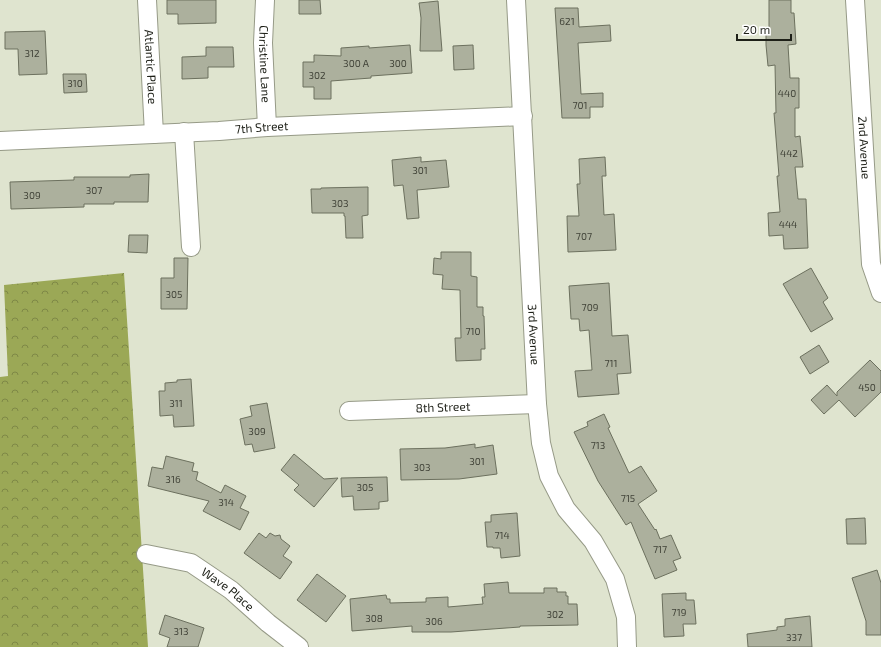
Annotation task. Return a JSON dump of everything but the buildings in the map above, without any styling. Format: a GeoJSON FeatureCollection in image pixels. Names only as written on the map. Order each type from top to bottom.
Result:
{"type":"FeatureCollection","features":[{"type":"Feature","properties":{"kind":"street","name":"Atlantic Place"},"geometry":{"type":"LineString","coordinates":[[147,0],[154,134]]}},
{"type":"Feature","properties":{"kind":"street","name":"Christine Lane"},"geometry":{"type":"LineString","coordinates":[[265,0],[263,43],[267,127]]}},
{"type":"Feature","properties":{"kind":"street","name":"3rd Avenue"},"geometry":{"type":"LineString","coordinates":[[516,0],[541,443],[549,476],[566,509],[593,541],[615,579],[626,617],[627,647]]}},
{"type":"Feature","properties":{"kind":"street","name":"2nd Avenue"},"geometry":{"type":"LineString","coordinates":[[855,0],[871,264],[881,293]]}},
{"type":"Feature","properties":{"kind":"street","name":"7th Street"},"geometry":{"type":"LineString","coordinates":[[0,140],[523,116]]}},
{"type":"Feature","properties":{"kind":"street"},"geometry":{"type":"LineString","coordinates":[[184,132],[191,247]]}},
{"type":"Feature","properties":{"kind":"street","name":"8th Street"},"geometry":{"type":"LineString","coordinates":[[349,411],[538,404]]}},
{"type":"Feature","properties":{"kind":"street","name":"Wave Place"},"geometry":{"type":"LineString","coordinates":[[146,554],[191,563],[231,590],[268,623],[299,647]]}},
{"type":"Feature","properties":{"kind":"green space"},"geometry":{"type":"Polygon","coordinates":[[[124,273],[148,647],[0,647],[0,377],[8,376],[4,285],[124,273]]]}}]}
